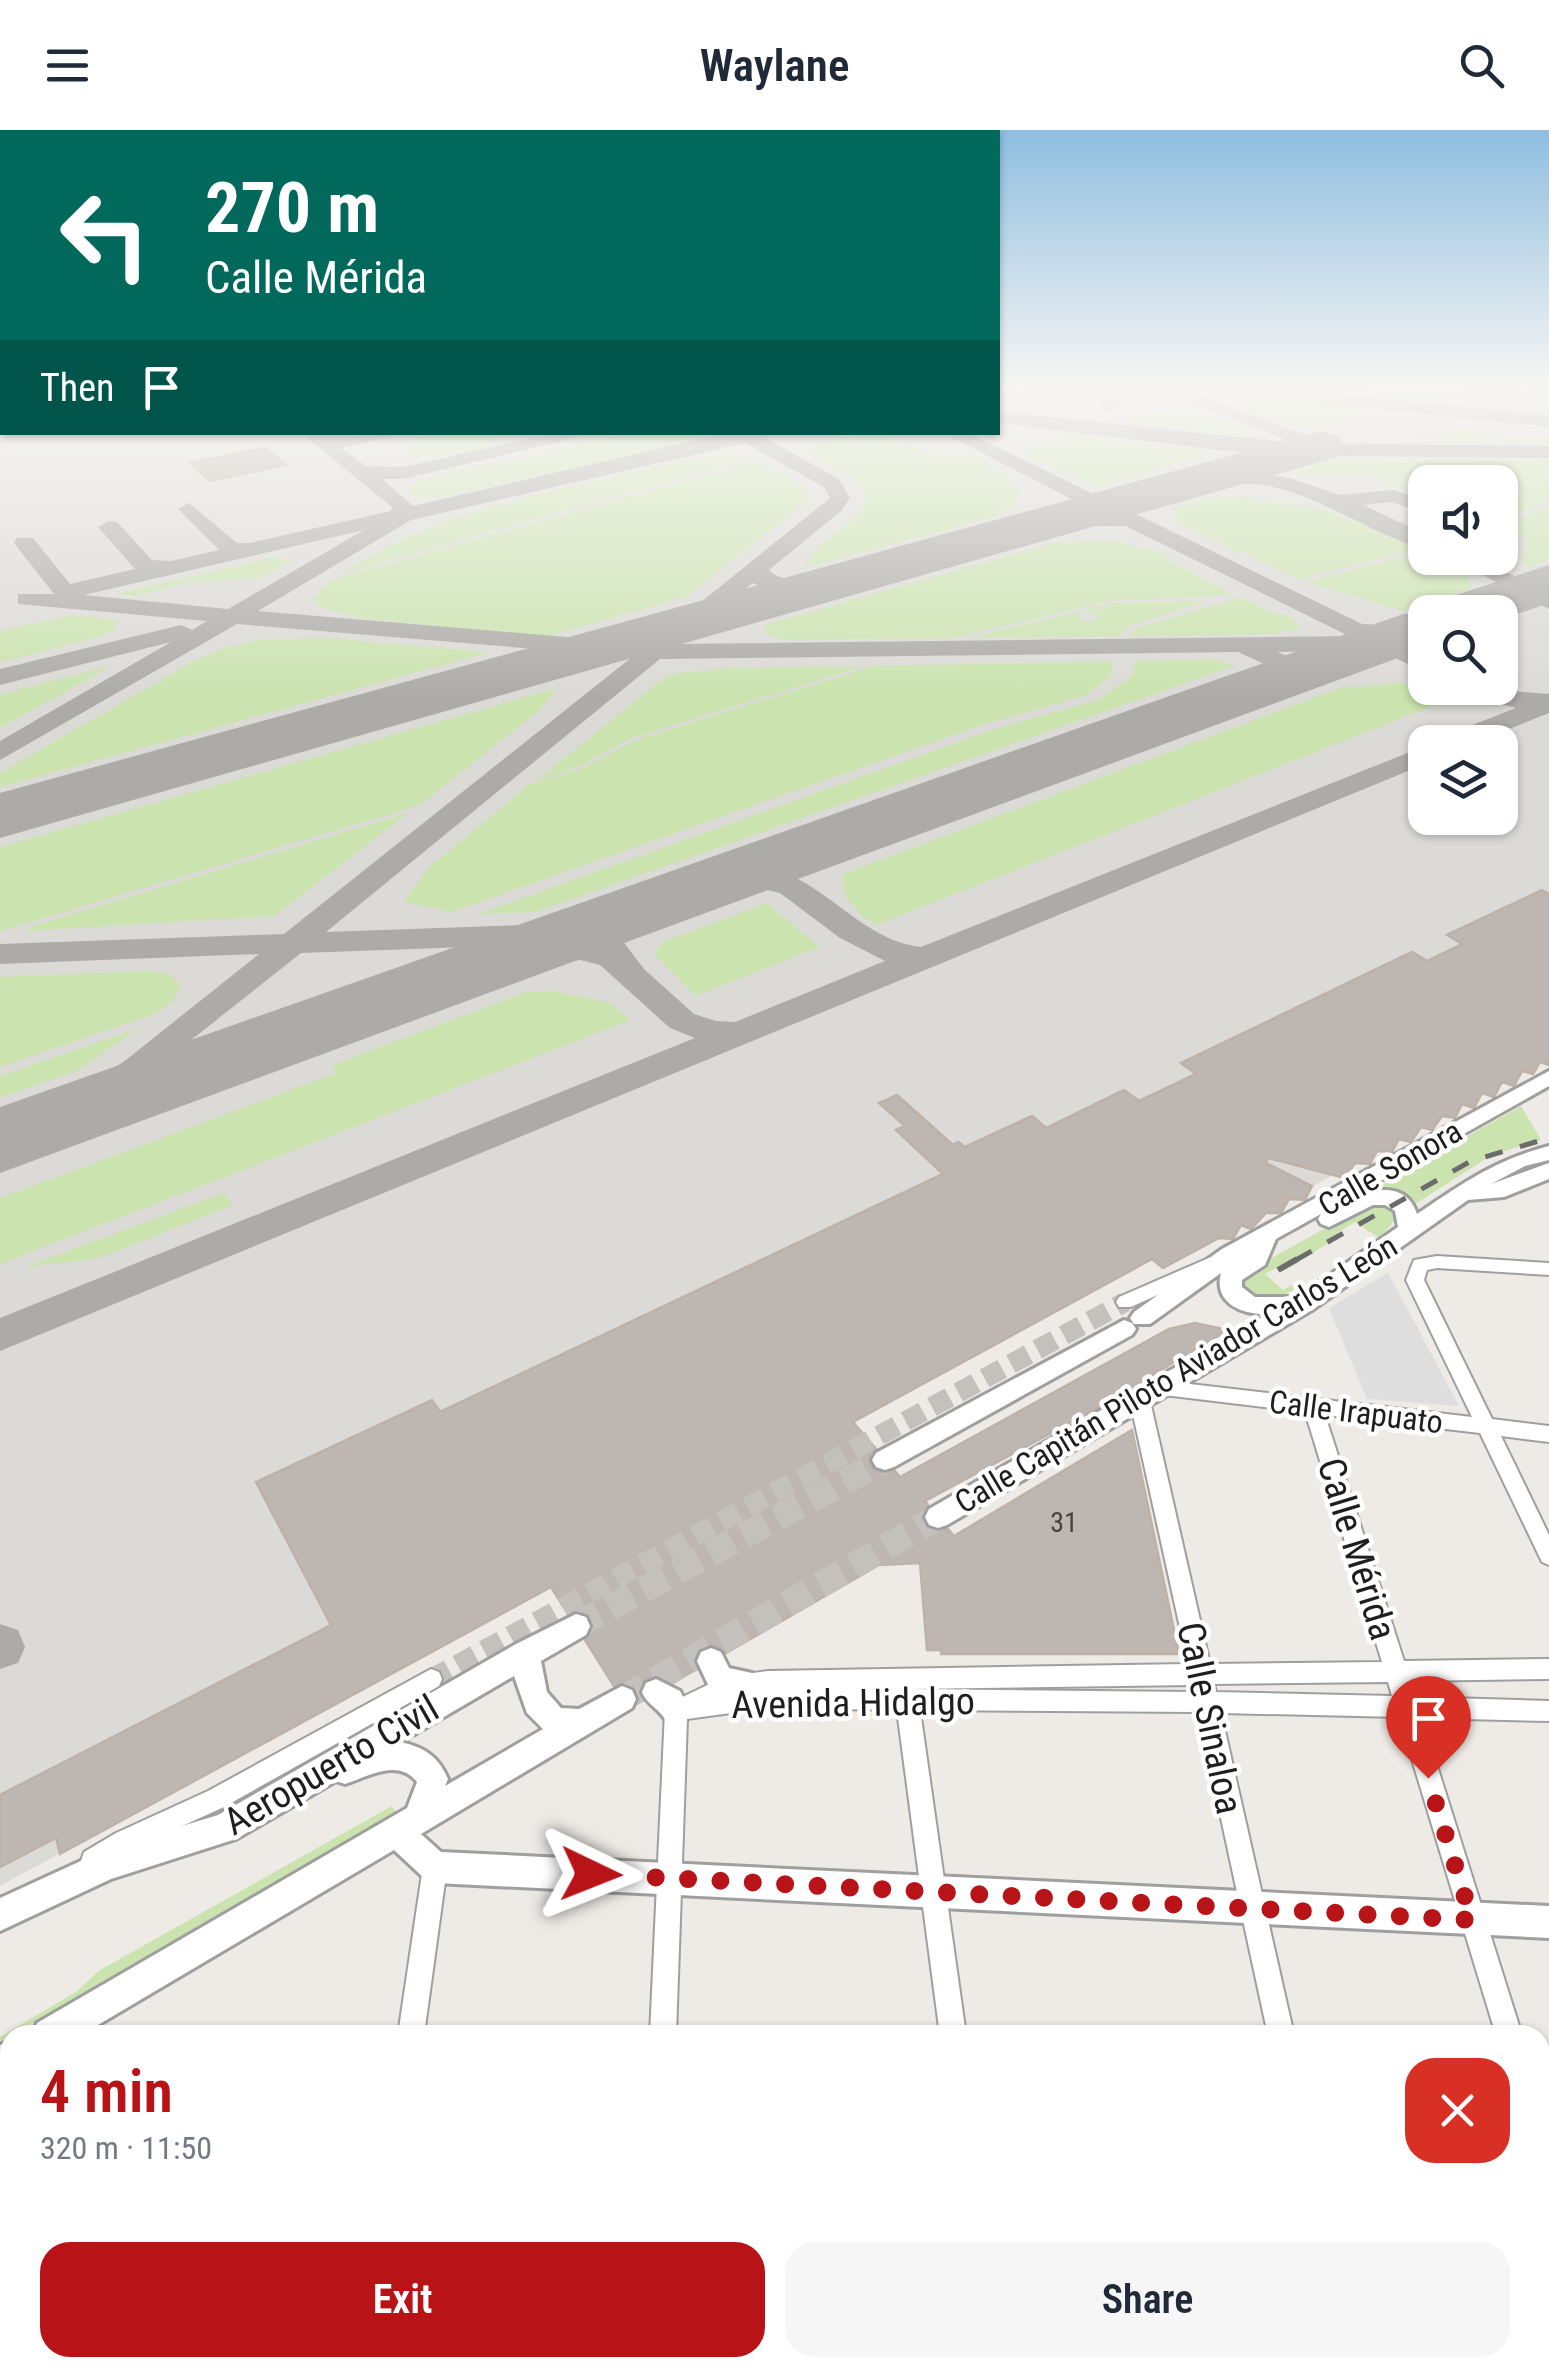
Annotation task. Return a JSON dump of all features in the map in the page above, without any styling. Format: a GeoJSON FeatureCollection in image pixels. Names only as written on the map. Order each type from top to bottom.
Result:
{"type":"FeatureCollection","features":[{"type":"Feature","properties":{"kind":"street","name":"Calle Sonora"},"geometry":{"type":"LineString","coordinates":[[885,1460],[1230,1256],[1549,1077]]}},
{"type":"Feature","properties":{"kind":"street","name":"Calle Capitán Piloto Aviador Carlos León"},"geometry":{"type":"LineString","coordinates":[[938,1516],[1304,1304],[1462,1194],[1518,1160],[1530,1146],[1549,1142]]}},
{"type":"Feature","properties":{"kind":"street"},"geometry":{"type":"LineString","coordinates":[[1518,1160],[1549,1154]]}},
{"type":"Feature","properties":{"kind":"street"},"geometry":{"type":"LineString","coordinates":[[1462,1194],[1504,1190],[1549,1170]]}},
{"type":"Feature","properties":{"kind":"street"},"geometry":{"type":"LineString","coordinates":[[1296,1221],[1321,1223],[1382,1196],[1402,1204],[1410,1233]]}},
{"type":"Feature","properties":{"kind":"street"},"geometry":{"type":"LineString","coordinates":[[1266,1237],[1257,1259],[1231,1276],[1230,1290],[1250,1306],[1304,1304]]}},
{"type":"Feature","properties":{"kind":"street"},"geometry":{"type":"LineString","coordinates":[[1549,1269],[1460,1262],[1420,1265],[1416,1286],[1549,1556]]}},
{"type":"Feature","properties":{"kind":"street","name":"Calle Irapuato"},"geometry":{"type":"LineString","coordinates":[[1164,1388],[1549,1434]]}},
{"type":"Feature","properties":{"kind":"street","name":"Calle Sinaloa"},"geometry":{"type":"LineString","coordinates":[[1140,1401],[1279,2025]]}},
{"type":"Feature","properties":{"kind":"street","name":"Calle Mérida"},"geometry":{"type":"LineString","coordinates":[[1313,1406],[1506,2025]]}},
{"type":"Feature","properties":{"kind":"street","name":"Aeropuerto Civil"},"geometry":{"type":"LineString","coordinates":[[0,1915],[74,1878],[209,1835],[576,1626]]}},
{"type":"Feature","properties":{"kind":"street"},"geometry":{"type":"LineString","coordinates":[[526,1652],[529,1688],[536,1705],[562,1722],[582,1722]]}},
{"type":"Feature","properties":{"kind":"street"},"geometry":{"type":"LineString","coordinates":[[711,1661],[720,1680],[760,1687]]}},
{"type":"Feature","properties":{"kind":"street","name":"Avenida Hidalgo"},"geometry":{"type":"LineString","coordinates":[[669,1877],[666,1702],[760,1687],[1200,1671],[1396,1673],[1549,1669]]}},
{"type":"Feature","properties":{"kind":"street","name":"Aeropuerto Civil"},"geometry":{"type":"LineString","coordinates":[[74,1878],[124,1841],[216,1798],[431,1679]]}},
{"type":"Feature","properties":{"kind":"street","name":"Avenida Hidalgo"},"geometry":{"type":"LineString","coordinates":[[760,1687],[906,1700],[1206,1702],[1549,1711]]}},
{"type":"Feature","properties":{"kind":"street"},"geometry":{"type":"LineString","coordinates":[[66,2025],[622,1700]]}},
{"type":"Feature","properties":{"kind":"street"},"geometry":{"type":"LineString","coordinates":[[906,1700],[952,2025]]}},
{"type":"Feature","properties":{"kind":"street"},"geometry":{"type":"LineString","coordinates":[[281,1795],[376,1758],[406,1754],[418,1760],[433,1779],[407,1826]]}},
{"type":"Feature","properties":{"kind":"street"},"geometry":{"type":"LineString","coordinates":[[407,1826],[435,1867],[412,2025]]}},
{"type":"Feature","properties":{"kind":"street"},"geometry":{"type":"LineString","coordinates":[[435,1867],[1549,1922]]}},
{"type":"Feature","properties":{"kind":"street"},"geometry":{"type":"LineString","coordinates":[[663,2025],[669,1877]]}},
{"type":"Feature","properties":{"kind":"shaded area"},"geometry":{"type":"Polygon","coordinates":[[[0,489],[1408,489],[1408,575],[1518,575],[1518,489],[1549,489],[1549,1057],[1163,1268],[1152,1259],[0,1886],[0,489]]]}},
{"type":"Feature","properties":{"kind":"shaded area"},"geometry":{"type":"Polygon","coordinates":[[[1388,1273],[1459,1406],[1367,1399],[1329,1308],[1388,1273]]]}},
{"type":"Feature","properties":{"kind":"green space"},"geometry":{"type":"Polygon","coordinates":[[[410,489],[480,489],[422,498],[410,489]]]}},
{"type":"Feature","properties":{"kind":"green space"},"geometry":{"type":"Polygon","coordinates":[[[558,489],[642,489],[341,574],[424,530],[558,489]]]}},
{"type":"Feature","properties":{"kind":"green space"},"geometry":{"type":"Polygon","coordinates":[[[656,489],[806,489],[810,499],[686,597],[545,637],[367,619],[322,608],[312,600],[331,580],[656,489]]]}},
{"type":"Feature","properties":{"kind":"green space"},"geometry":{"type":"Polygon","coordinates":[[[862,489],[1018,491],[1017,501],[998,516],[806,567],[817,548],[855,517],[866,497],[862,489]]]}},
{"type":"Feature","properties":{"kind":"green space"},"geometry":{"type":"Polygon","coordinates":[[[1518,489],[1549,489],[1549,501],[1518,514],[1518,489]]]}},
{"type":"Feature","properties":{"kind":"green space"},"geometry":{"type":"Polygon","coordinates":[[[1244,497],[1327,510],[1408,545],[1408,552],[1299,579],[1175,522],[1178,512],[1173,509],[1207,498],[1244,497]]]}},
{"type":"Feature","properties":{"kind":"green space"},"geometry":{"type":"Polygon","coordinates":[[[1549,506],[1549,560],[1528,567],[1521,560],[1528,541],[1518,535],[1518,518],[1549,506]]]}},
{"type":"Feature","properties":{"kind":"green space"},"geometry":{"type":"Polygon","coordinates":[[[1115,541],[1170,555],[1163,557],[1233,595],[1109,601],[954,638],[785,640],[763,632],[767,624],[1054,543],[1115,541]]]}},
{"type":"Feature","properties":{"kind":"green space"},"geometry":{"type":"Polygon","coordinates":[[[1408,555],[1408,575],[1465,575],[1472,588],[1451,595],[1408,595],[1408,609],[1403,611],[1306,582],[1408,555]]]}},
{"type":"Feature","properties":{"kind":"green space"},"geometry":{"type":"Polygon","coordinates":[[[274,557],[292,561],[262,577],[193,582],[133,596],[116,594],[274,557]]]}},
{"type":"Feature","properties":{"kind":"green space"},"geometry":{"type":"Polygon","coordinates":[[[1240,597],[1275,614],[1288,615],[1300,627],[1277,634],[1130,636],[1135,629],[1240,597]]]}},
{"type":"Feature","properties":{"kind":"green space"},"geometry":{"type":"Polygon","coordinates":[[[1207,601],[1127,627],[1120,636],[969,638],[1077,612],[1083,621],[1097,621],[1098,615],[1080,611],[1113,603],[1207,601]]]}},
{"type":"Feature","properties":{"kind":"green space"},"geometry":{"type":"Polygon","coordinates":[[[72,615],[118,620],[114,629],[103,636],[0,662],[0,631],[72,615]]]}},
{"type":"Feature","properties":{"kind":"green space"},"geometry":{"type":"Polygon","coordinates":[[[327,638],[490,652],[0,787],[0,773],[194,661],[227,647],[259,640],[327,638]]]}},
{"type":"Feature","properties":{"kind":"green space"},"geometry":{"type":"Polygon","coordinates":[[[1214,659],[1234,666],[535,912],[478,914],[995,729],[1098,700],[1132,676],[1135,661],[1214,659]]]}},
{"type":"Feature","properties":{"kind":"green space"},"geometry":{"type":"Polygon","coordinates":[[[1113,661],[1111,676],[1084,696],[985,724],[451,912],[404,902],[427,869],[530,784],[581,769],[636,740],[873,666],[1113,661]]]}},
{"type":"Feature","properties":{"kind":"green space"},"geometry":{"type":"Polygon","coordinates":[[[111,666],[0,728],[0,694],[111,666]]]}},
{"type":"Feature","properties":{"kind":"green space"},"geometry":{"type":"Polygon","coordinates":[[[864,666],[632,738],[578,767],[536,781],[669,674],[732,668],[864,666]]]}},
{"type":"Feature","properties":{"kind":"green space"},"geometry":{"type":"Polygon","coordinates":[[[1402,683],[1408,685],[1408,705],[1435,705],[876,925],[857,910],[844,890],[843,874],[1339,688],[1402,683]]]}},
{"type":"Feature","properties":{"kind":"green space"},"geometry":{"type":"Polygon","coordinates":[[[557,688],[540,710],[420,805],[0,931],[0,847],[557,688]]]}},
{"type":"Feature","properties":{"kind":"green space"},"geometry":{"type":"Polygon","coordinates":[[[408,813],[274,916],[25,931],[33,926],[408,813]]]}},
{"type":"Feature","properties":{"kind":"green space"},"geometry":{"type":"Polygon","coordinates":[[[766,903],[820,947],[695,996],[655,955],[661,943],[766,903]]]}},
{"type":"Feature","properties":{"kind":"green space"},"geometry":{"type":"Polygon","coordinates":[[[149,971],[169,974],[180,984],[174,1000],[155,1014],[0,1067],[0,977],[149,971]]]}},
{"type":"Feature","properties":{"kind":"green space"},"geometry":{"type":"Polygon","coordinates":[[[551,991],[608,1002],[631,1020],[0,1264],[0,1198],[336,1073],[332,1065],[527,992],[551,991]]]}},
{"type":"Feature","properties":{"kind":"green space"},"geometry":{"type":"Polygon","coordinates":[[[139,1028],[78,1070],[0,1098],[0,1076],[139,1028]]]}},
{"type":"Feature","properties":{"kind":"green space"},"geometry":{"type":"Polygon","coordinates":[[[1521,1106],[1541,1140],[1492,1155],[1415,1204],[1380,1186],[1521,1106]]]}},
{"type":"Feature","properties":{"kind":"green space"},"geometry":{"type":"Polygon","coordinates":[[[223,1193],[233,1205],[100,1258],[25,1267],[223,1193]]]}},
{"type":"Feature","properties":{"kind":"green space"},"geometry":{"type":"Polygon","coordinates":[[[1382,1204],[1397,1211],[1397,1218],[1379,1238],[1355,1222],[1334,1235],[1337,1238],[1281,1272],[1276,1268],[1265,1274],[1283,1290],[1296,1283],[1299,1286],[1279,1297],[1265,1299],[1245,1289],[1241,1277],[1246,1272],[1335,1223],[1382,1204]]]}},
{"type":"Feature","properties":{"kind":"green space"},"geometry":{"type":"Polygon","coordinates":[[[392,1806],[396,1813],[29,2025],[20,2025],[76,1992],[100,1970],[392,1806]]]}},
{"type":"Feature","properties":{"kind":"building"},"geometry":{"type":"Polygon","coordinates":[[[1542,890],[1549,894],[1549,1065],[1540,1062],[1533,1074],[1522,1071],[1514,1086],[1502,1082],[1494,1097],[1482,1093],[1474,1108],[1462,1104],[1455,1118],[1442,1116],[1432,1130],[1421,1127],[1411,1142],[1399,1139],[1392,1152],[1377,1151],[1370,1164],[1355,1163],[1345,1178],[1268,1158],[1266,1163],[1312,1186],[1305,1200],[1289,1199],[1281,1213],[1266,1213],[1251,1229],[1241,1225],[1233,1239],[1219,1238],[1163,1268],[1152,1259],[853,1422],[876,1449],[869,1458],[873,1469],[884,1474],[895,1471],[900,1477],[1169,1329],[1195,1323],[1228,1330],[1092,1411],[925,1501],[928,1505],[922,1515],[928,1529],[948,1529],[954,1536],[1132,1430],[1179,1654],[941,1654],[941,1650],[927,1650],[920,1563],[879,1565],[726,1653],[712,1645],[700,1649],[694,1659],[697,1669],[672,1683],[658,1676],[645,1680],[639,1690],[639,1702],[633,1687],[623,1683],[614,1686],[585,1640],[593,1628],[589,1615],[577,1610],[568,1614],[551,1587],[60,1854],[56,1838],[0,1867],[0,1795],[331,1625],[256,1482],[432,1400],[440,1412],[943,1174],[896,1130],[905,1126],[879,1103],[897,1095],[953,1145],[958,1142],[965,1147],[1032,1116],[1046,1128],[1124,1090],[1139,1101],[1196,1074],[1181,1063],[1412,952],[1427,961],[1462,944],[1447,935],[1542,890]]]}},
{"type":"Feature","properties":{"kind":"taxiway"},"geometry":{"type":"LineString","coordinates":[[382,489],[403,505],[401,515]]}},
{"type":"Feature","properties":{"kind":"taxiway"},"geometry":{"type":"LineString","coordinates":[[401,515],[517,489]]}},
{"type":"Feature","properties":{"kind":"taxiway"},"geometry":{"type":"LineString","coordinates":[[758,568],[834,507],[840,498],[835,489]]}},
{"type":"Feature","properties":{"kind":"taxiway"},"geometry":{"type":"LineString","coordinates":[[1066,489],[1128,519]]}},
{"type":"Feature","properties":{"kind":"taxiway"},"geometry":{"type":"LineString","coordinates":[[1304,489],[1337,501]]}},
{"type":"Feature","properties":{"kind":"taxiway"},"geometry":{"type":"LineString","coordinates":[[1128,519],[1125,507],[1152,493]]}},
{"type":"Feature","properties":{"kind":"taxiway"},"geometry":{"type":"LineString","coordinates":[[1337,501],[1393,496],[1408,501]]}},
{"type":"Feature","properties":{"kind":"taxiway"},"geometry":{"type":"LineString","coordinates":[[1332,502],[1337,501]]}},
{"type":"Feature","properties":{"kind":"taxiway"},"geometry":{"type":"LineString","coordinates":[[1337,501],[1408,534]]}},
{"type":"Feature","properties":{"kind":"taxiway"},"geometry":{"type":"LineString","coordinates":[[189,509],[231,549],[250,550]]}},
{"type":"Feature","properties":{"kind":"taxiway"},"geometry":{"type":"LineString","coordinates":[[232,616],[401,515]]}},
{"type":"Feature","properties":{"kind":"taxiway"},"geometry":{"type":"LineString","coordinates":[[250,550],[401,515]]}},
{"type":"Feature","properties":{"kind":"taxiway"},"geometry":{"type":"LineString","coordinates":[[1128,519],[1408,656]]}},
{"type":"Feature","properties":{"kind":"taxiway"},"geometry":{"type":"LineString","coordinates":[[1019,530],[1064,520],[1118,523]]}},
{"type":"Feature","properties":{"kind":"taxiway"},"geometry":{"type":"LineString","coordinates":[[109,527],[145,566],[171,568]]}},
{"type":"Feature","properties":{"kind":"taxiway"},"geometry":{"type":"LineString","coordinates":[[25,543],[67,596],[85,603]]}},
{"type":"Feature","properties":{"kind":"taxiway"},"geometry":{"type":"LineString","coordinates":[[171,568],[250,550]]}},
{"type":"Feature","properties":{"kind":"taxiway"},"geometry":{"type":"LineString","coordinates":[[250,550],[254,550]]}},
{"type":"Feature","properties":{"kind":"taxiway"},"geometry":{"type":"LineString","coordinates":[[78,589],[171,568]]}},
{"type":"Feature","properties":{"kind":"taxiway"},"geometry":{"type":"LineString","coordinates":[[654,652],[758,568]]}},
{"type":"Feature","properties":{"kind":"taxiway"},"geometry":{"type":"LineString","coordinates":[[758,568],[758,577],[780,587],[814,588]]}},
{"type":"Feature","properties":{"kind":"taxiway"},"geometry":{"type":"LineString","coordinates":[[1494,575],[1549,602]]}},
{"type":"Feature","properties":{"kind":"taxiway"},"geometry":{"type":"LineString","coordinates":[[26,599],[232,616]]}},
{"type":"Feature","properties":{"kind":"taxiway"},"geometry":{"type":"LineString","coordinates":[[0,752],[232,616]]}},
{"type":"Feature","properties":{"kind":"taxiway"},"geometry":{"type":"LineString","coordinates":[[232,616],[654,652]]}},
{"type":"Feature","properties":{"kind":"taxiway"},"geometry":{"type":"LineString","coordinates":[[1364,631],[1408,632]]}},
{"type":"Feature","properties":{"kind":"taxiway"},"geometry":{"type":"LineString","coordinates":[[0,677],[181,632]]}},
{"type":"Feature","properties":{"kind":"taxiway"},"geometry":{"type":"LineString","coordinates":[[654,652],[1382,643]]}},
{"type":"Feature","properties":{"kind":"taxiway"},"geometry":{"type":"LineString","coordinates":[[1248,649],[1284,663],[1284,671],[1271,683]]}},
{"type":"Feature","properties":{"kind":"taxiway"},"geometry":{"type":"LineString","coordinates":[[293,943],[654,652]]}},
{"type":"Feature","properties":{"kind":"taxiway"},"geometry":{"type":"LineString","coordinates":[[502,676],[583,661]]}},
{"type":"Feature","properties":{"kind":"taxiway"},"geometry":{"type":"LineString","coordinates":[[1518,700],[1549,702]]}},
{"type":"Feature","properties":{"kind":"taxiway"},"geometry":{"type":"LineString","coordinates":[[1496,725],[1549,704]]}},
{"type":"Feature","properties":{"kind":"taxiway"},"geometry":{"type":"LineString","coordinates":[[741,1033],[1408,761]]}},
{"type":"Feature","properties":{"kind":"taxiway"},"geometry":{"type":"LineString","coordinates":[[0,815],[17,811]]}},
{"type":"Feature","properties":{"kind":"taxiway"},"geometry":{"type":"LineString","coordinates":[[740,875],[768,877],[791,886],[872,945],[897,954],[925,957]]}},
{"type":"Feature","properties":{"kind":"taxiway"},"geometry":{"type":"LineString","coordinates":[[618,918],[607,928],[606,941],[628,968]]}},
{"type":"Feature","properties":{"kind":"taxiway"},"geometry":{"type":"LineString","coordinates":[[293,943],[522,935],[612,958],[682,1021],[712,1032],[741,1033]]}},
{"type":"Feature","properties":{"kind":"taxiway"},"geometry":{"type":"LineString","coordinates":[[0,954],[293,943]]}},
{"type":"Feature","properties":{"kind":"taxiway"},"geometry":{"type":"LineString","coordinates":[[28,1131],[100,1094],[138,1068],[293,943]]}},
{"type":"Feature","properties":{"kind":"taxiway"},"geometry":{"type":"LineString","coordinates":[[0,1335],[741,1033]]}},
{"type":"Feature","properties":{"kind":"runway"},"geometry":{"type":"LineString","coordinates":[[0,816],[1167,489]]}},
{"type":"Feature","properties":{"kind":"runway"},"geometry":{"type":"LineString","coordinates":[[1514,595],[1549,583]]}},
{"type":"Feature","properties":{"kind":"runway"},"geometry":{"type":"LineString","coordinates":[[0,1141],[1408,633]]}},
{"type":"Feature","properties":{"kind":"tunnel"},"geometry":{"type":"LineString","coordinates":[[431,1679],[1125,1302]]}},
{"type":"Feature","properties":{"kind":"tunnel"},"geometry":{"type":"LineString","coordinates":[[576,1626],[885,1460]]}},
{"type":"Feature","properties":{"kind":"tunnel"},"geometry":{"type":"LineString","coordinates":[[622,1699],[938,1517]]}},
{"type":"Feature","properties":{"kind":"railway"},"geometry":{"type":"LineString","coordinates":[[1296,1260],[1471,1161],[1549,1138]]}},
{"type":"Feature","properties":{"kind":"railway"},"geometry":{"type":"LineString","coordinates":[[1278,1270],[1301,1257]]}},
{"type":"Feature","properties":{"kind":"route"},"geometry":{"type":"LineString","coordinates":[[591,1874],[1472,1920],[1428,1778]]}}]}
